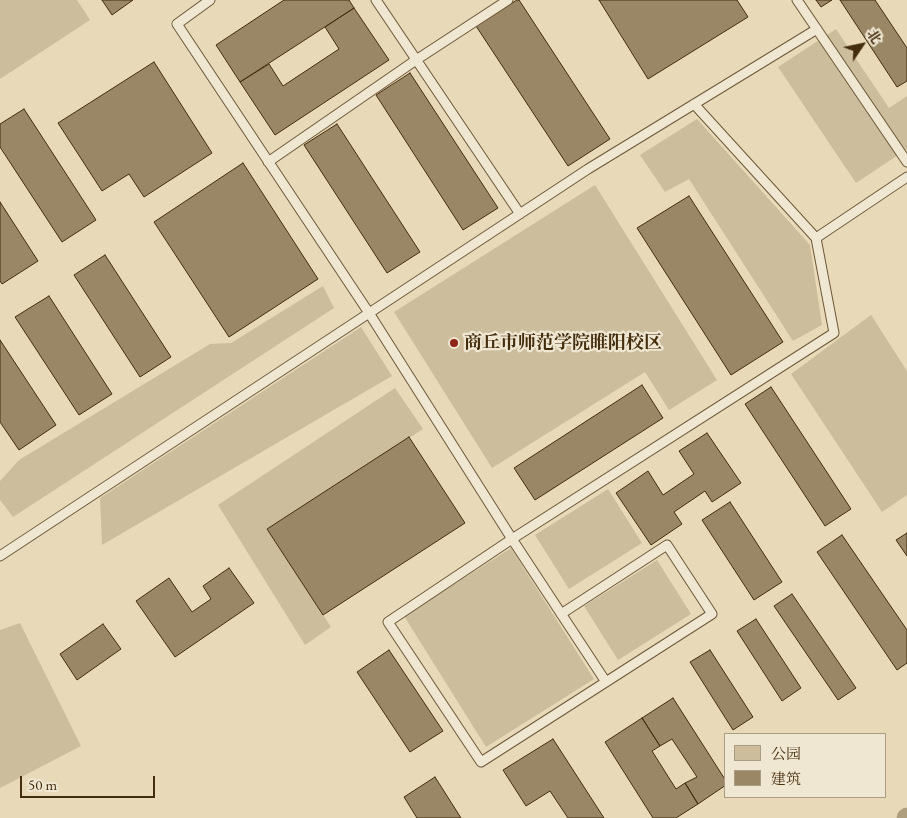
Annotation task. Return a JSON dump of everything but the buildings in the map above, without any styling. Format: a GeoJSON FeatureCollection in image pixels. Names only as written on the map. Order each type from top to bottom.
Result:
{"type":"FeatureCollection","features":[{"type":"Feature","properties":{"kind":"lane"},"geometry":{"type":"LineString","coordinates":[[210,0],[177,24],[369,313],[512,539],[606,682]]}},
{"type":"Feature","properties":{"kind":"lane"},"geometry":{"type":"LineString","coordinates":[[376,0],[520,214]]}},
{"type":"Feature","properties":{"kind":"lane"},"geometry":{"type":"LineString","coordinates":[[268,162],[416,60],[508,0]]}},
{"type":"Feature","properties":{"kind":"lane"},"geometry":{"type":"LineString","coordinates":[[797,0],[907,162]]}},
{"type":"Feature","properties":{"kind":"lane"},"geometry":{"type":"LineString","coordinates":[[0,556],[588,169],[817,29]]}},
{"type":"Feature","properties":{"kind":"lane"},"geometry":{"type":"LineString","coordinates":[[562,614],[667,545],[712,614],[481,762],[388,622],[512,539],[834,334],[816,238],[694,104]]}},
{"type":"Feature","properties":{"kind":"lane"},"geometry":{"type":"LineString","coordinates":[[816,238],[907,177]]}},
{"type":"Feature","properties":{"kind":"green space"},"geometry":{"type":"Polygon","coordinates":[[[0,0],[77,0],[90,20],[0,79],[0,0]]]}},
{"type":"Feature","properties":{"kind":"green space"},"geometry":{"type":"Polygon","coordinates":[[[836,29],[889,108],[907,96],[907,149],[856,183],[778,67],[836,29]]]}},
{"type":"Feature","properties":{"kind":"green space"},"geometry":{"type":"Polygon","coordinates":[[[697,119],[810,245],[822,325],[793,341],[689,179],[665,192],[640,155],[697,119]]]}},
{"type":"Feature","properties":{"kind":"green space"},"geometry":{"type":"Polygon","coordinates":[[[595,185],[717,380],[669,410],[645,372],[492,468],[394,312],[595,185]]]}},
{"type":"Feature","properties":{"kind":"green space"},"geometry":{"type":"Polygon","coordinates":[[[323,286],[334,308],[13,517],[0,500],[0,481],[19,460],[210,344],[231,343],[323,286]]]}},
{"type":"Feature","properties":{"kind":"green space"},"geometry":{"type":"Polygon","coordinates":[[[871,315],[907,371],[907,495],[882,512],[791,374],[871,315]]]}},
{"type":"Feature","properties":{"kind":"green space"},"geometry":{"type":"Polygon","coordinates":[[[361,327],[392,376],[102,545],[100,498],[361,327]]]}},
{"type":"Feature","properties":{"kind":"green space"},"geometry":{"type":"Polygon","coordinates":[[[395,388],[423,429],[267,529],[331,627],[305,645],[218,505],[395,388]]]}},
{"type":"Feature","properties":{"kind":"green space"},"geometry":{"type":"Polygon","coordinates":[[[608,489],[642,543],[569,589],[535,535],[608,489]]]}},
{"type":"Feature","properties":{"kind":"green space"},"geometry":{"type":"Polygon","coordinates":[[[511,548],[594,679],[486,747],[404,616],[511,548]]]}},
{"type":"Feature","properties":{"kind":"green space"},"geometry":{"type":"Polygon","coordinates":[[[657,560],[691,614],[618,660],[584,606],[657,560]]]}},
{"type":"Feature","properties":{"kind":"green space"},"geometry":{"type":"Polygon","coordinates":[[[20,623],[81,746],[0,788],[0,630],[20,623]]]}},
{"type":"Feature","properties":{"kind":"place","name":"商丘市师范学院睢阳校区"},"geometry":{"type":"Point","coordinates":[454,343]}}]}
